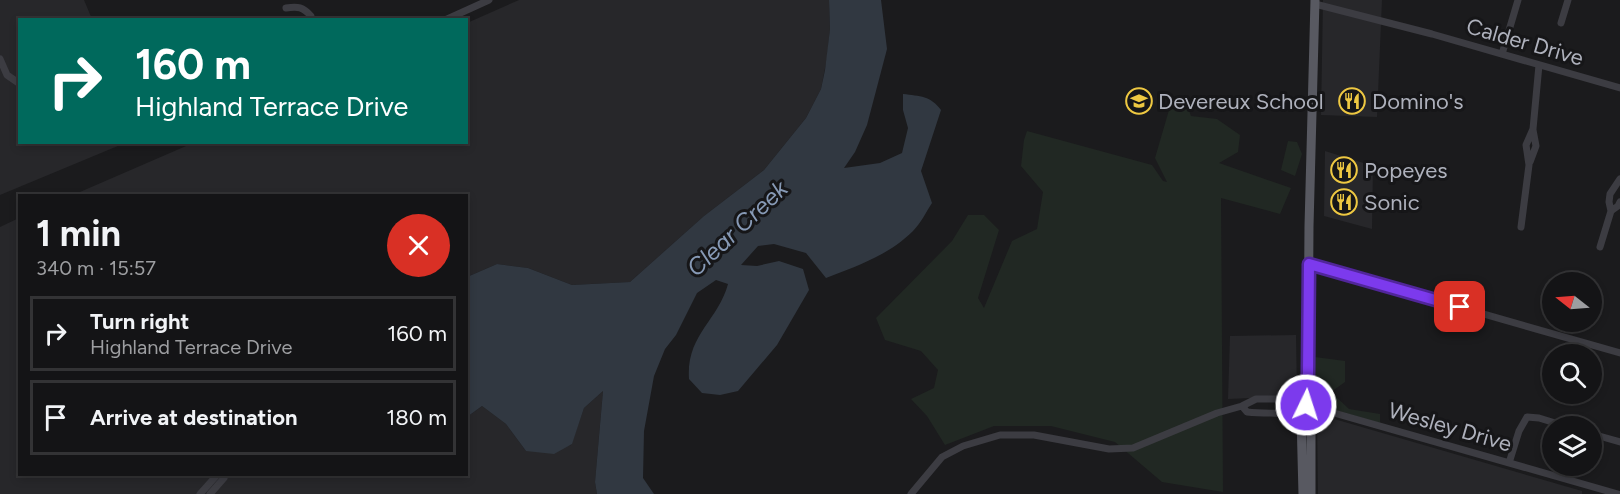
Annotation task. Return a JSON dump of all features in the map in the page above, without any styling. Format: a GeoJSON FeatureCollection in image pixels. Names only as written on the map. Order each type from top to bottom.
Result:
{"type":"FeatureCollection","features":[{"type":"Feature","properties":{"kind":"main road"},"geometry":{"type":"LineString","coordinates":[[1303,494],[1301,417],[1308,373],[1315,2]]}},
{"type":"Feature","properties":{"kind":"main road"},"geometry":{"type":"LineString","coordinates":[[1304,405],[1311,418],[1311,494]]}},
{"type":"Feature","properties":{"kind":"street"},"geometry":{"type":"LineString","coordinates":[[449,18],[489,0]]}},
{"type":"Feature","properties":{"kind":"street"},"geometry":{"type":"LineString","coordinates":[[1502,54],[1518,0]]}},
{"type":"Feature","properties":{"kind":"street"},"geometry":{"type":"LineString","coordinates":[[1561,23],[1568,0]]}},
{"type":"Feature","properties":{"kind":"street","name":"Calder Drive"},"geometry":{"type":"LineString","coordinates":[[1315,2],[1620,88]]}},
{"type":"Feature","properties":{"kind":"street"},"geometry":{"type":"LineString","coordinates":[[286,9],[298,6],[305,10],[310,18]]}},
{"type":"Feature","properties":{"kind":"street"},"geometry":{"type":"LineString","coordinates":[[0,59],[7,75],[18,83]]}},
{"type":"Feature","properties":{"kind":"street"},"geometry":{"type":"LineString","coordinates":[[1521,227],[1529,165],[1526,145],[1533,129],[1539,65]]}},
{"type":"Feature","properties":{"kind":"street"},"geometry":{"type":"LineString","coordinates":[[1600,247],[1611,211],[1610,194],[1620,179]]}},
{"type":"Feature","properties":{"kind":"street"},"geometry":{"type":"LineString","coordinates":[[1611,211],[1620,202]]}},
{"type":"Feature","properties":{"kind":"street"},"geometry":{"type":"LineString","coordinates":[[1309,264],[1620,352]]}},
{"type":"Feature","properties":{"kind":"street","name":"Wesley Drive"},"geometry":{"type":"LineString","coordinates":[[911,494],[942,457],[963,446],[1000,435],[1034,435],[1108,450],[1133,448],[1256,399],[1296,399],[1304,405],[1618,494]]}},
{"type":"Feature","properties":{"kind":"street"},"geometry":{"type":"LineString","coordinates":[[1242,406],[1247,412],[1258,413],[1294,412],[1304,405]]}},
{"type":"Feature","properties":{"kind":"street"},"geometry":{"type":"LineString","coordinates":[[1509,463],[1519,431],[1527,417],[1542,419]]}},
{"type":"Feature","properties":{"kind":"street"},"geometry":{"type":"LineString","coordinates":[[1602,437],[1620,442]]}},
{"type":"Feature","properties":{"kind":"street"},"geometry":{"type":"LineString","coordinates":[[200,494],[220,476]]}},
{"type":"Feature","properties":{"kind":"street"},"geometry":{"type":"LineString","coordinates":[[210,494],[220,476]]}},
{"type":"Feature","properties":{"kind":"shaded area"},"geometry":{"type":"Polygon","coordinates":[[[0,0],[84,0],[92,18],[18,18],[18,144],[123,144],[0,195],[0,0]]]}},
{"type":"Feature","properties":{"kind":"shaded area"},"geometry":{"type":"Polygon","coordinates":[[[519,0],[829,0],[830,29],[821,89],[806,118],[764,170],[704,216],[630,282],[572,285],[528,268],[497,264],[468,277],[468,194],[75,194],[191,144],[468,144],[468,23],[519,0]]]}},
{"type":"Feature","properties":{"kind":"shaded area"},"geometry":{"type":"Polygon","coordinates":[[[1323,0],[1382,0],[1377,117],[1321,115],[1323,0]]]}},
{"type":"Feature","properties":{"kind":"shaded area"},"geometry":{"type":"Polygon","coordinates":[[[1187,105],[1191,116],[1217,119],[1240,135],[1238,152],[1219,163],[1291,188],[1280,214],[1221,198],[1223,492],[1162,482],[1115,442],[1051,426],[994,426],[945,445],[927,416],[911,399],[934,388],[938,370],[921,351],[885,340],[876,318],[952,241],[968,215],[984,215],[999,230],[978,298],[984,308],[1012,241],[1037,229],[1043,192],[1021,166],[1027,131],[1152,165],[1163,181],[1167,182],[1155,158],[1169,110],[1187,105]]]}},
{"type":"Feature","properties":{"kind":"shaded area"},"geometry":{"type":"Polygon","coordinates":[[[1288,141],[1297,142],[1302,154],[1295,176],[1281,170],[1288,141]]]}},
{"type":"Feature","properties":{"kind":"shaded area"},"geometry":{"type":"Polygon","coordinates":[[[1325,151],[1373,166],[1372,229],[1324,216],[1325,151]]]}},
{"type":"Feature","properties":{"kind":"shaded area"},"geometry":{"type":"Polygon","coordinates":[[[18,218],[18,476],[468,476],[468,416],[482,406],[506,424],[526,451],[571,445],[584,408],[603,391],[595,482],[597,494],[0,494],[0,227],[18,218]]]}},
{"type":"Feature","properties":{"kind":"shaded area"},"geometry":{"type":"Polygon","coordinates":[[[1296,335],[1297,396],[1228,399],[1230,336],[1296,335]]]}},
{"type":"Feature","properties":{"kind":"shaded area"},"geometry":{"type":"Polygon","coordinates":[[[1315,357],[1345,361],[1345,382],[1331,392],[1349,409],[1380,414],[1380,423],[1314,404],[1315,357]]]}},
{"type":"Feature","properties":{"kind":"shaded area"},"geometry":{"type":"Polygon","coordinates":[[[1317,414],[1582,491],[1582,494],[1318,494],[1317,414]]]}},
{"type":"Feature","properties":{"kind":"water","name":"Clear Creek"},"geometry":{"type":"Polygon","coordinates":[[[829,0],[881,0],[887,49],[867,125],[855,152],[844,168],[880,163],[902,153],[908,128],[903,110],[903,94],[929,99],[941,110],[921,171],[932,203],[916,228],[894,247],[826,278],[806,253],[774,244],[758,246],[741,265],[757,266],[779,261],[803,269],[809,290],[777,345],[738,391],[720,395],[702,393],[689,379],[692,351],[728,284],[716,280],[697,293],[676,335],[665,349],[654,376],[644,431],[643,478],[654,494],[597,494],[595,482],[603,391],[584,408],[572,444],[554,454],[526,451],[506,424],[482,406],[468,416],[468,277],[497,264],[528,268],[572,285],[630,282],[704,216],[764,170],[806,118],[821,89],[830,29],[829,0]]]}},
{"type":"Feature","properties":{"kind":"place","name":"Devereux School"},"geometry":{"type":"Point","coordinates":[1139,101]}},
{"type":"Feature","properties":{"kind":"place","name":"Domino's"},"geometry":{"type":"Point","coordinates":[1352,101]}},
{"type":"Feature","properties":{"kind":"place","name":"Popeyes"},"geometry":{"type":"Point","coordinates":[1344,170]}},
{"type":"Feature","properties":{"kind":"place","name":"Sonic"},"geometry":{"type":"Point","coordinates":[1344,202]}},
{"type":"Feature","properties":{"kind":"route"},"geometry":{"type":"LineString","coordinates":[[1306,405],[1309,264],[1460,307]]}}]}
